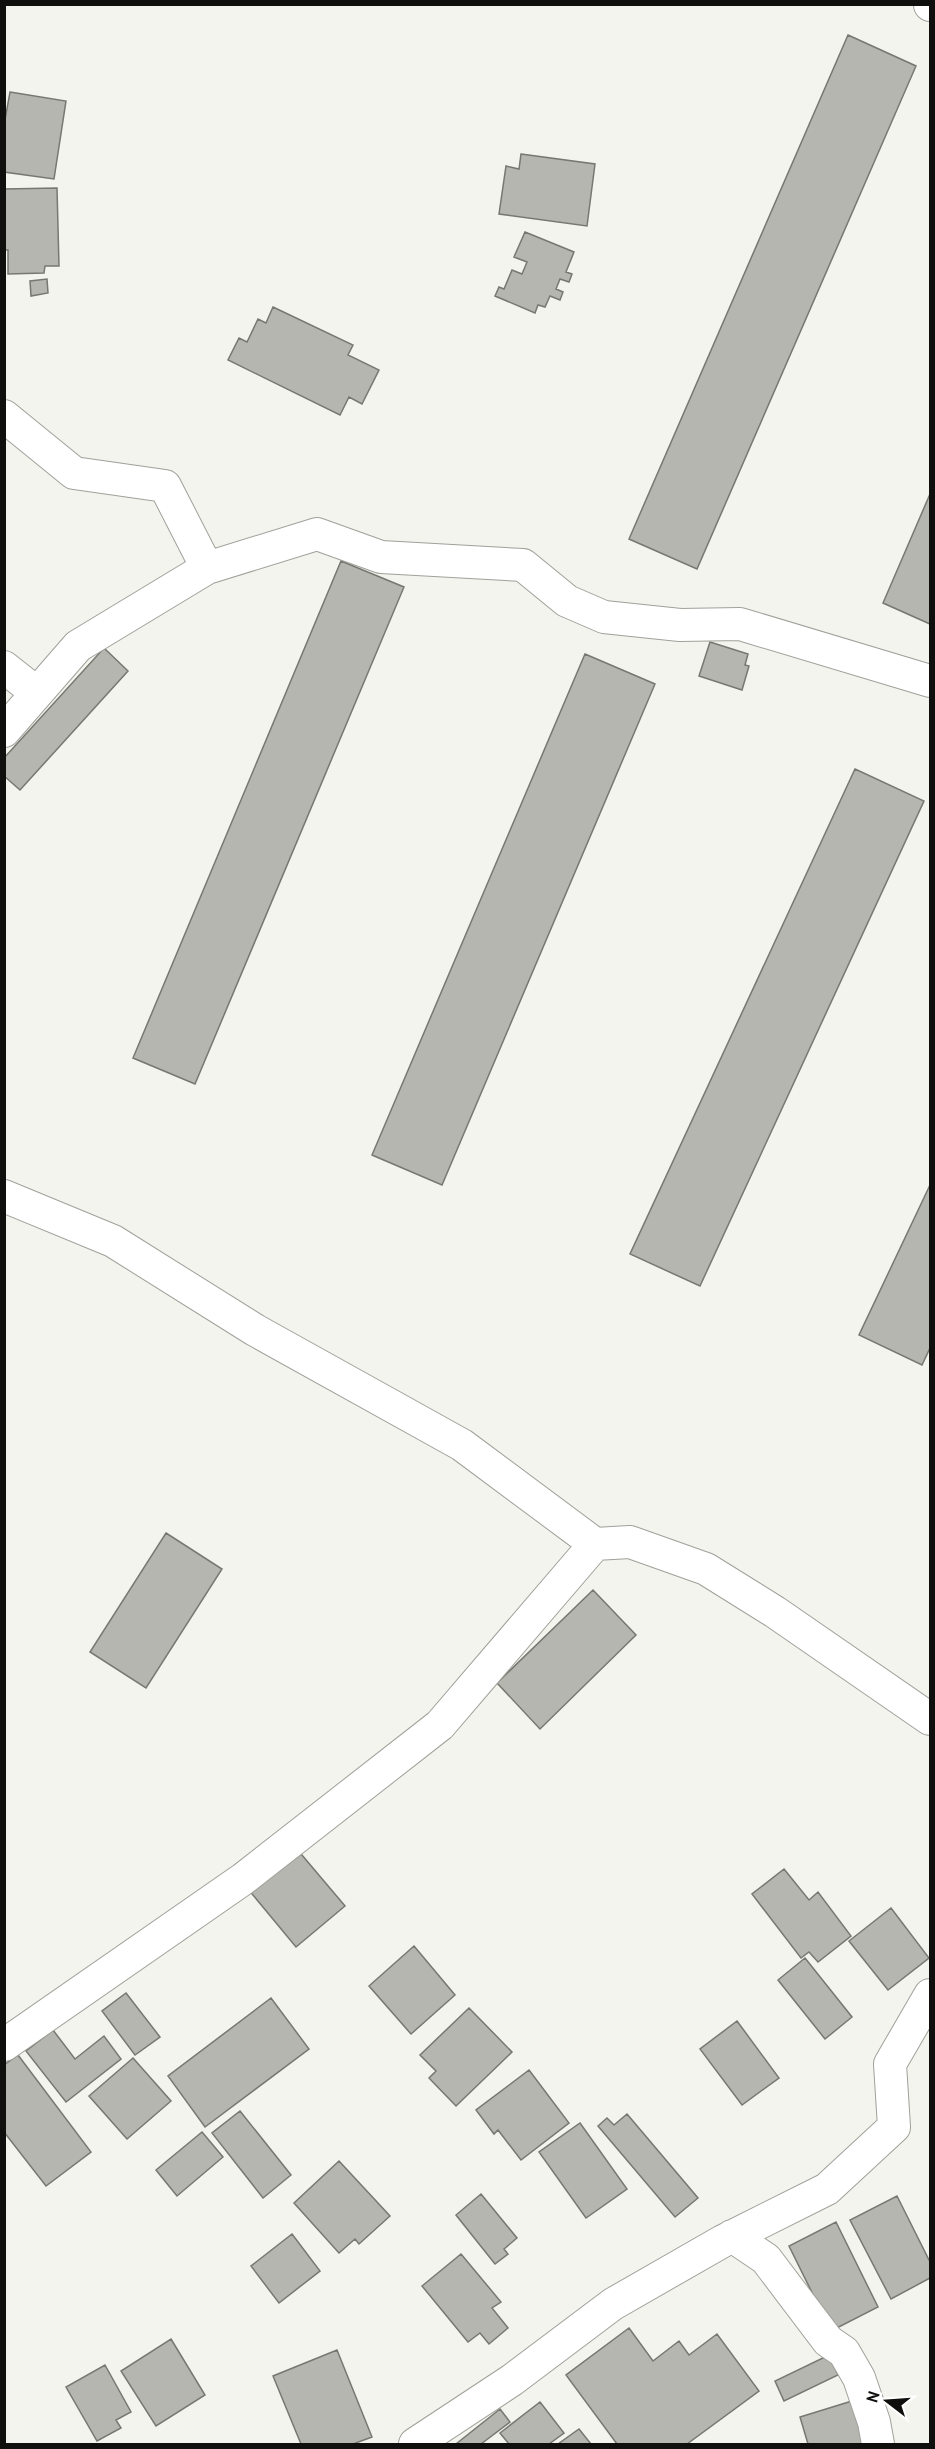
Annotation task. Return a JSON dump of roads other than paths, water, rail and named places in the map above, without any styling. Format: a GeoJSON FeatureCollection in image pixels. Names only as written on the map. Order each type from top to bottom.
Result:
{"type":"FeatureCollection","features":[{"type":"Feature","properties":{"kind":"street"},"geometry":{"type":"LineString","coordinates":[[4,416],[74,473],[165,486],[207,568]]}},
{"type":"Feature","properties":{"kind":"street"},"geometry":{"type":"LineString","coordinates":[[4,730],[78,646],[207,568],[317,534],[381,557],[522,565],[567,601],[604,617],[680,625],[740,624],[930,681]]}},
{"type":"Feature","properties":{"kind":"street"},"geometry":{"type":"LineString","coordinates":[[4,667],[37,693]]}},
{"type":"Feature","properties":{"kind":"street"},"geometry":{"type":"LineString","coordinates":[[4,1196],[113,1241],[255,1330],[462,1445],[595,1544],[630,1542],[706,1569],[775,1612],[930,1719]]}},
{"type":"Feature","properties":{"kind":"street"},"geometry":{"type":"LineString","coordinates":[[4,2045],[243,1879],[440,1725],[595,1544]]}},
{"type":"Feature","properties":{"kind":"street"},"geometry":{"type":"LineString","coordinates":[[416,2445],[512,2380],[613,2304],[732,2236],[827,2189],[894,2127],[890,2064],[930,1995]]}},
{"type":"Feature","properties":{"kind":"street"},"geometry":{"type":"LineString","coordinates":[[732,2236],[766,2259],[828,2341],[844,2352],[859,2378],[874,2422],[878,2445]]}}]}
